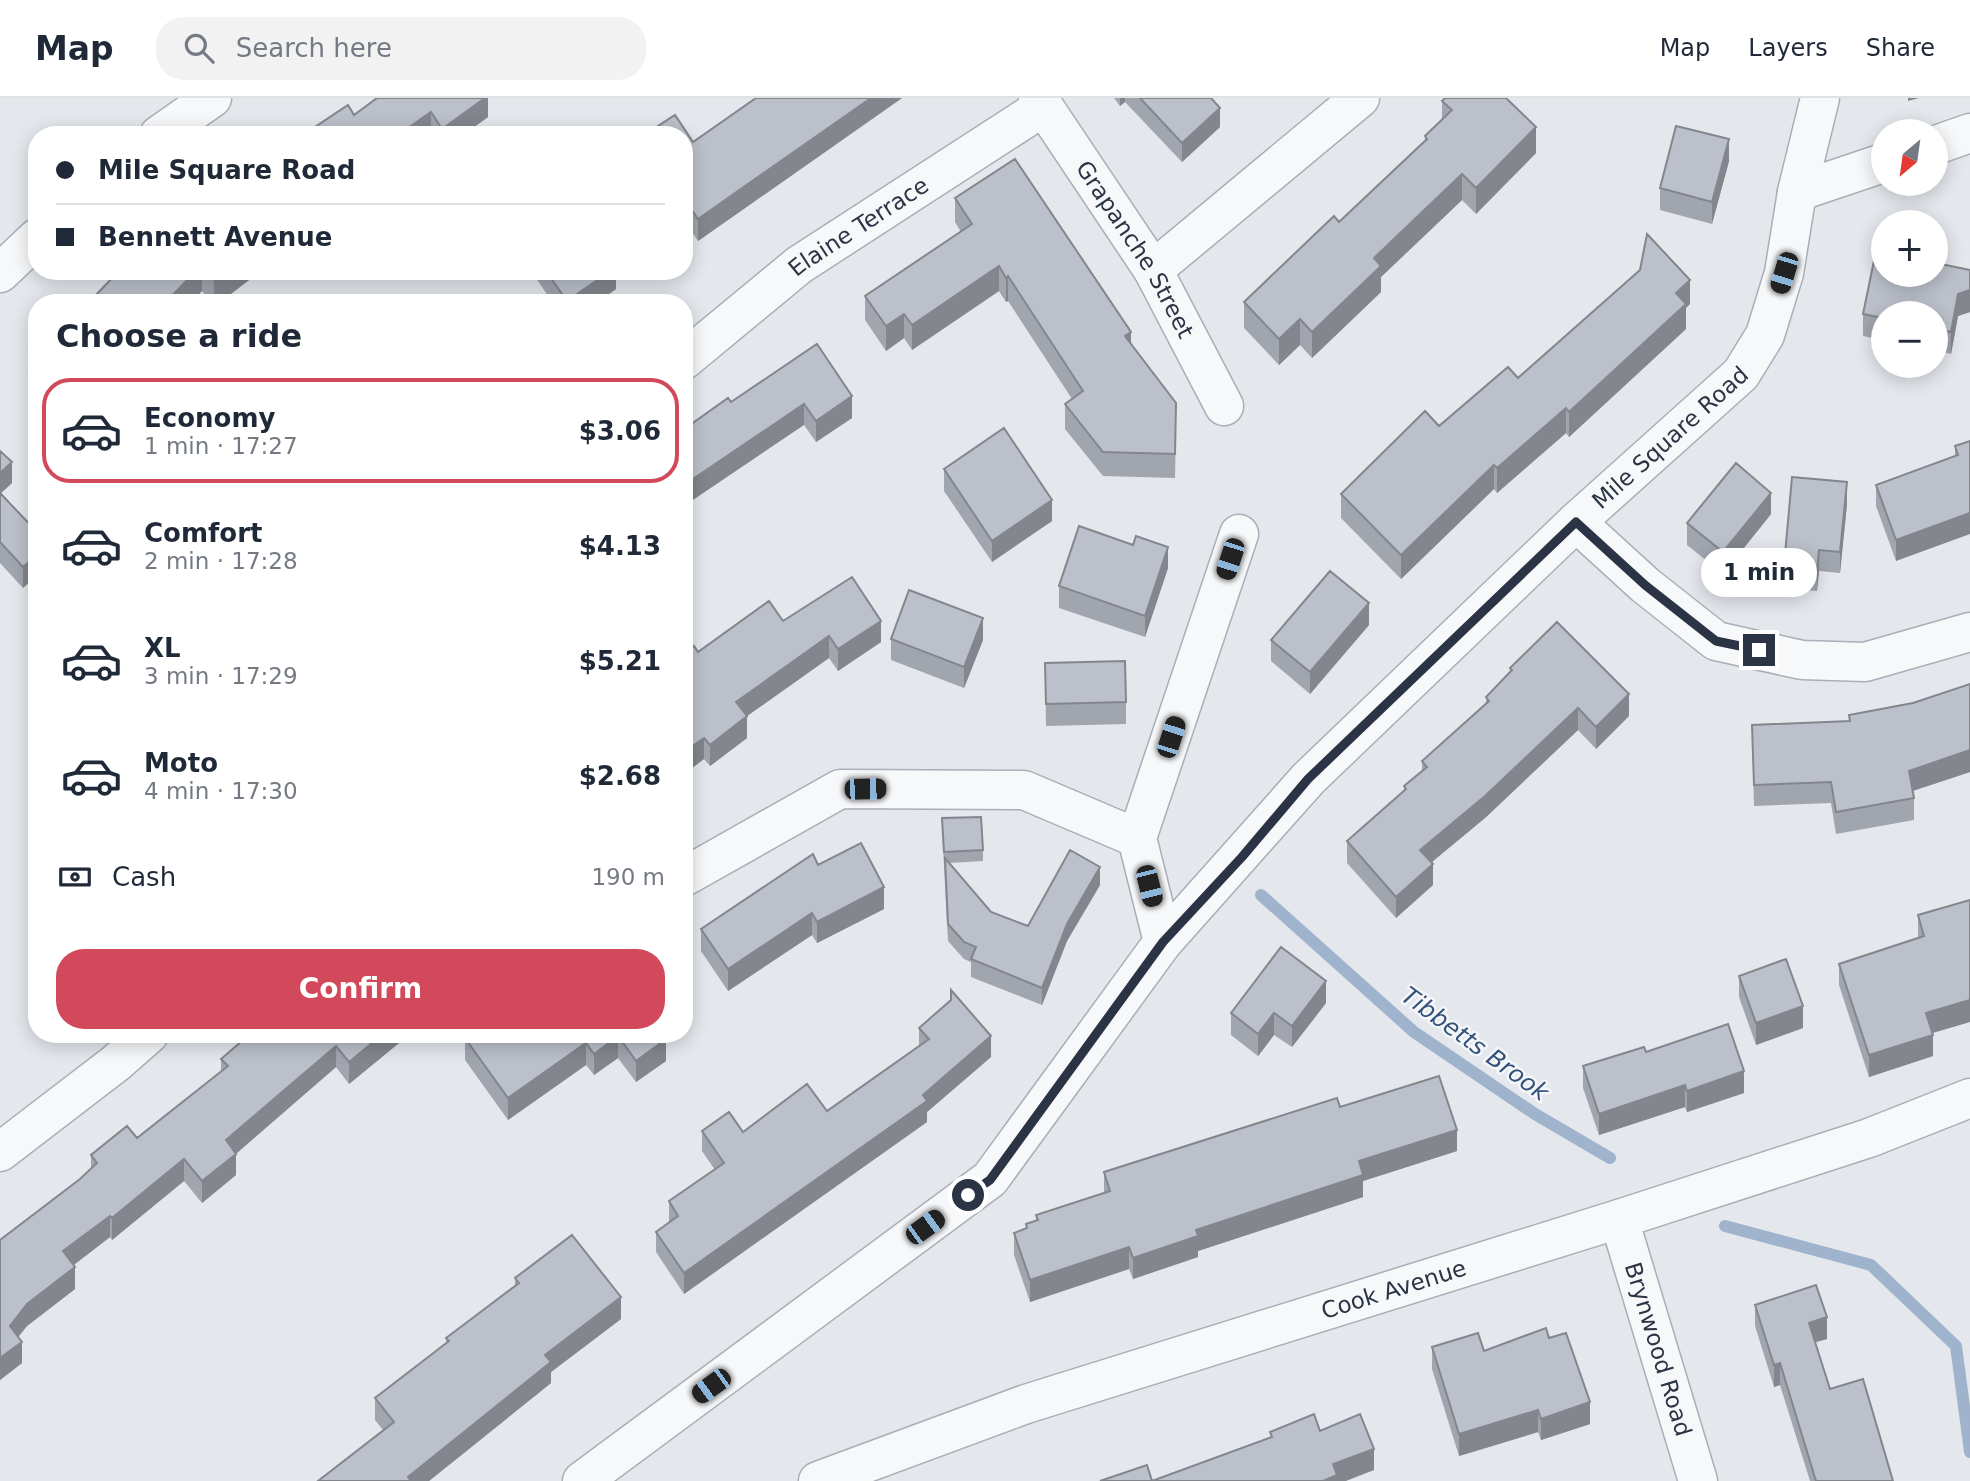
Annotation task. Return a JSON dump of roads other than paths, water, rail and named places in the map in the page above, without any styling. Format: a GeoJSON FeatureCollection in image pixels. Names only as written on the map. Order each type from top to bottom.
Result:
{"type":"FeatureCollection","features":[{"type":"Feature","properties":{"kind":"street"},"geometry":{"type":"LineString","coordinates":[[172,126],[212,98]]}},
{"type":"Feature","properties":{"kind":"street"},"geometry":{"type":"LineString","coordinates":[[1153,270],[1360,98]]}},
{"type":"Feature","properties":{"kind":"street","name":"Mile Square Road"},"geometry":{"type":"LineString","coordinates":[[582,1481],[990,1180],[1163,942],[1242,857],[1308,779],[1576,522],[1741,374],[1765,335],[1784,273],[1797,192],[1820,98]]}},
{"type":"Feature","properties":{"kind":"street","name":"Grapanche Street"},"geometry":{"type":"LineString","coordinates":[[1041,102],[1153,270],[1224,406]]}},
{"type":"Feature","properties":{"kind":"street","name":"Elaine Terrace"},"geometry":{"type":"LineString","coordinates":[[693,353],[799,265],[1041,102]]}},
{"type":"Feature","properties":{"kind":"street"},"geometry":{"type":"LineString","coordinates":[[1948,141],[1970,133]]}},
{"type":"Feature","properties":{"kind":"street"},"geometry":{"type":"LineString","coordinates":[[1797,192],[1871,167]]}},
{"type":"Feature","properties":{"kind":"street"},"geometry":{"type":"LineString","coordinates":[[0,273],[28,247]]}},
{"type":"Feature","properties":{"kind":"street"},"geometry":{"type":"LineString","coordinates":[[1576,522],[1645,585],[1716,641],[1802,660],[1865,662],[1970,632]]}},
{"type":"Feature","properties":{"kind":"street"},"geometry":{"type":"LineString","coordinates":[[1163,942],[1137,838],[1239,534]]}},
{"type":"Feature","properties":{"kind":"street"},"geometry":{"type":"LineString","coordinates":[[693,872],[840,789],[1024,790],[1137,838]]}},
{"type":"Feature","properties":{"kind":"street"},"geometry":{"type":"LineString","coordinates":[[0,1152],[139,1043]]}},
{"type":"Feature","properties":{"kind":"street","name":"Cook Avenue"},"geometry":{"type":"LineString","coordinates":[[818,1481],[1026,1404],[1869,1138],[1970,1098]]}},
{"type":"Feature","properties":{"kind":"street","name":"Brynwood Road"},"geometry":{"type":"LineString","coordinates":[[1619,1219],[1698,1481]]}},
{"type":"Feature","properties":{"kind":"waterway","name":"Tibbetts Brook"},"geometry":{"type":"LineString","coordinates":[[1261,895],[1414,1032],[1535,1114],[1610,1158]]}},
{"type":"Feature","properties":{"kind":"waterway","name":"Tibbetts Brook"},"geometry":{"type":"LineString","coordinates":[[1725,1226],[1871,1265],[1956,1346],[1970,1452]]}}]}
